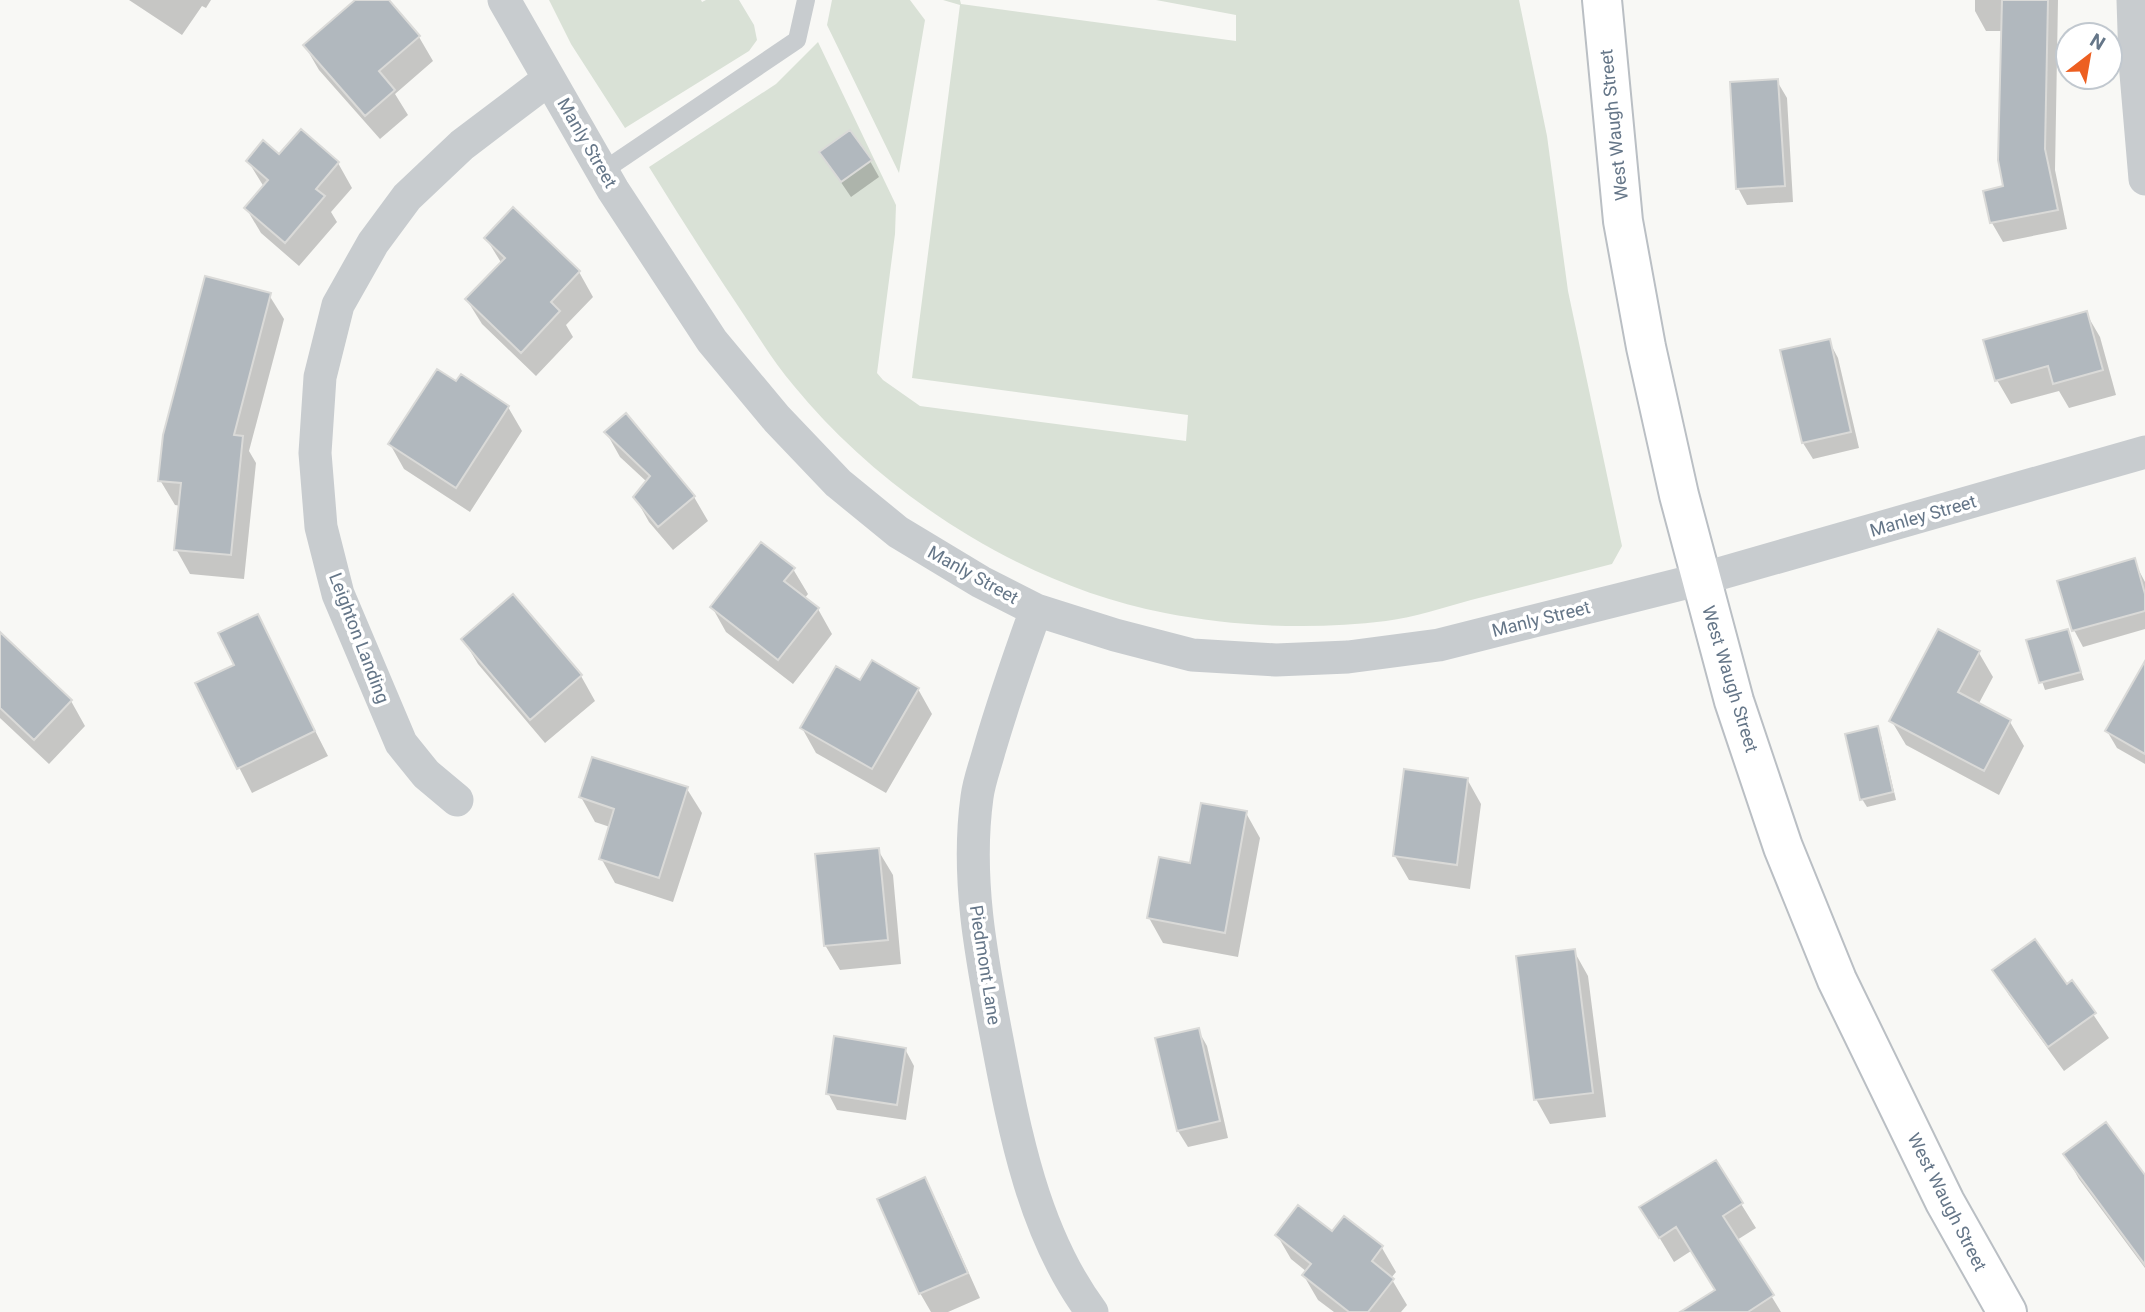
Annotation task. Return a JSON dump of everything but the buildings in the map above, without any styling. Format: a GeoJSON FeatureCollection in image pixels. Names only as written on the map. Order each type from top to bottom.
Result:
{"type":"FeatureCollection","features":[{"type":"Feature","properties":{"kind":"street","name":"Manly Street"},"geometry":{"type":"LineString","coordinates":[[504,0],[603,171],[712,341],[777,419],[838,484],[898,532],[981,582],[1036,610],[1115,635],[1192,655],[1276,660],[1348,657],[1439,645],[1701,579]]}},
{"type":"Feature","properties":{"kind":"street","name":"West Waugh Street"},"geometry":{"type":"LineString","coordinates":[[1602,0],[1623,221],[1646,347],[1679,495],[1734,701],[1783,847],[1837,980],[1945,1202],[2007,1312]]}},
{"type":"Feature","properties":{"kind":"street"},"geometry":{"type":"LineString","coordinates":[[2133,0],[2135,62],[2145,179]]}},
{"type":"Feature","properties":{"kind":"street","name":"Leighton Landing"},"geometry":{"type":"LineString","coordinates":[[457,800],[426,774],[401,743],[338,594],[320,514],[315,453],[320,377],[338,304],[373,243],[407,197],[462,145],[549,79]]}},
{"type":"Feature","properties":{"kind":"street","name":"Manley Street"},"geometry":{"type":"LineString","coordinates":[[1701,579],[2145,453]]}},
{"type":"Feature","properties":{"kind":"street","name":"Piedmont Lane"},"geometry":{"type":"LineString","coordinates":[[1036,610],[1005,696],[977,795],[973,876],[978,940],[1011,1111],[1038,1208],[1072,1286],[1092,1312]]}},
{"type":"Feature","properties":{"kind":"lane"},"geometry":{"type":"LineString","coordinates":[[603,171],[797,40],[806,0]]}},
{"type":"Feature","properties":{"kind":"shaded area"},"geometry":{"type":"Polygon","coordinates":[[[549,0],[739,0],[754,25],[757,40],[749,51],[625,128],[571,44],[549,0]]]}},
{"type":"Feature","properties":{"kind":"shaded area"},"geometry":{"type":"Polygon","coordinates":[[[832,0],[910,0],[925,20],[899,173],[827,25],[832,0]]]}},
{"type":"Feature","properties":{"kind":"shaded area"},"geometry":{"type":"Polygon","coordinates":[[[943,0],[960,0],[961,4],[1236,41],[1236,15],[1156,0],[1519,0],[1547,136],[1568,291],[1622,546],[1612,564],[1386,621],[1331,626],[1275,626],[1192,618],[1113,600],[1061,582],[1010,558],[961,531],[870,464],[830,426],[780,369],[649,167],[776,84],[818,42],[896,205],[895,234],[877,373],[883,380],[920,406],[1186,441],[1188,415],[912,378],[960,5],[943,0]]]}}]}
